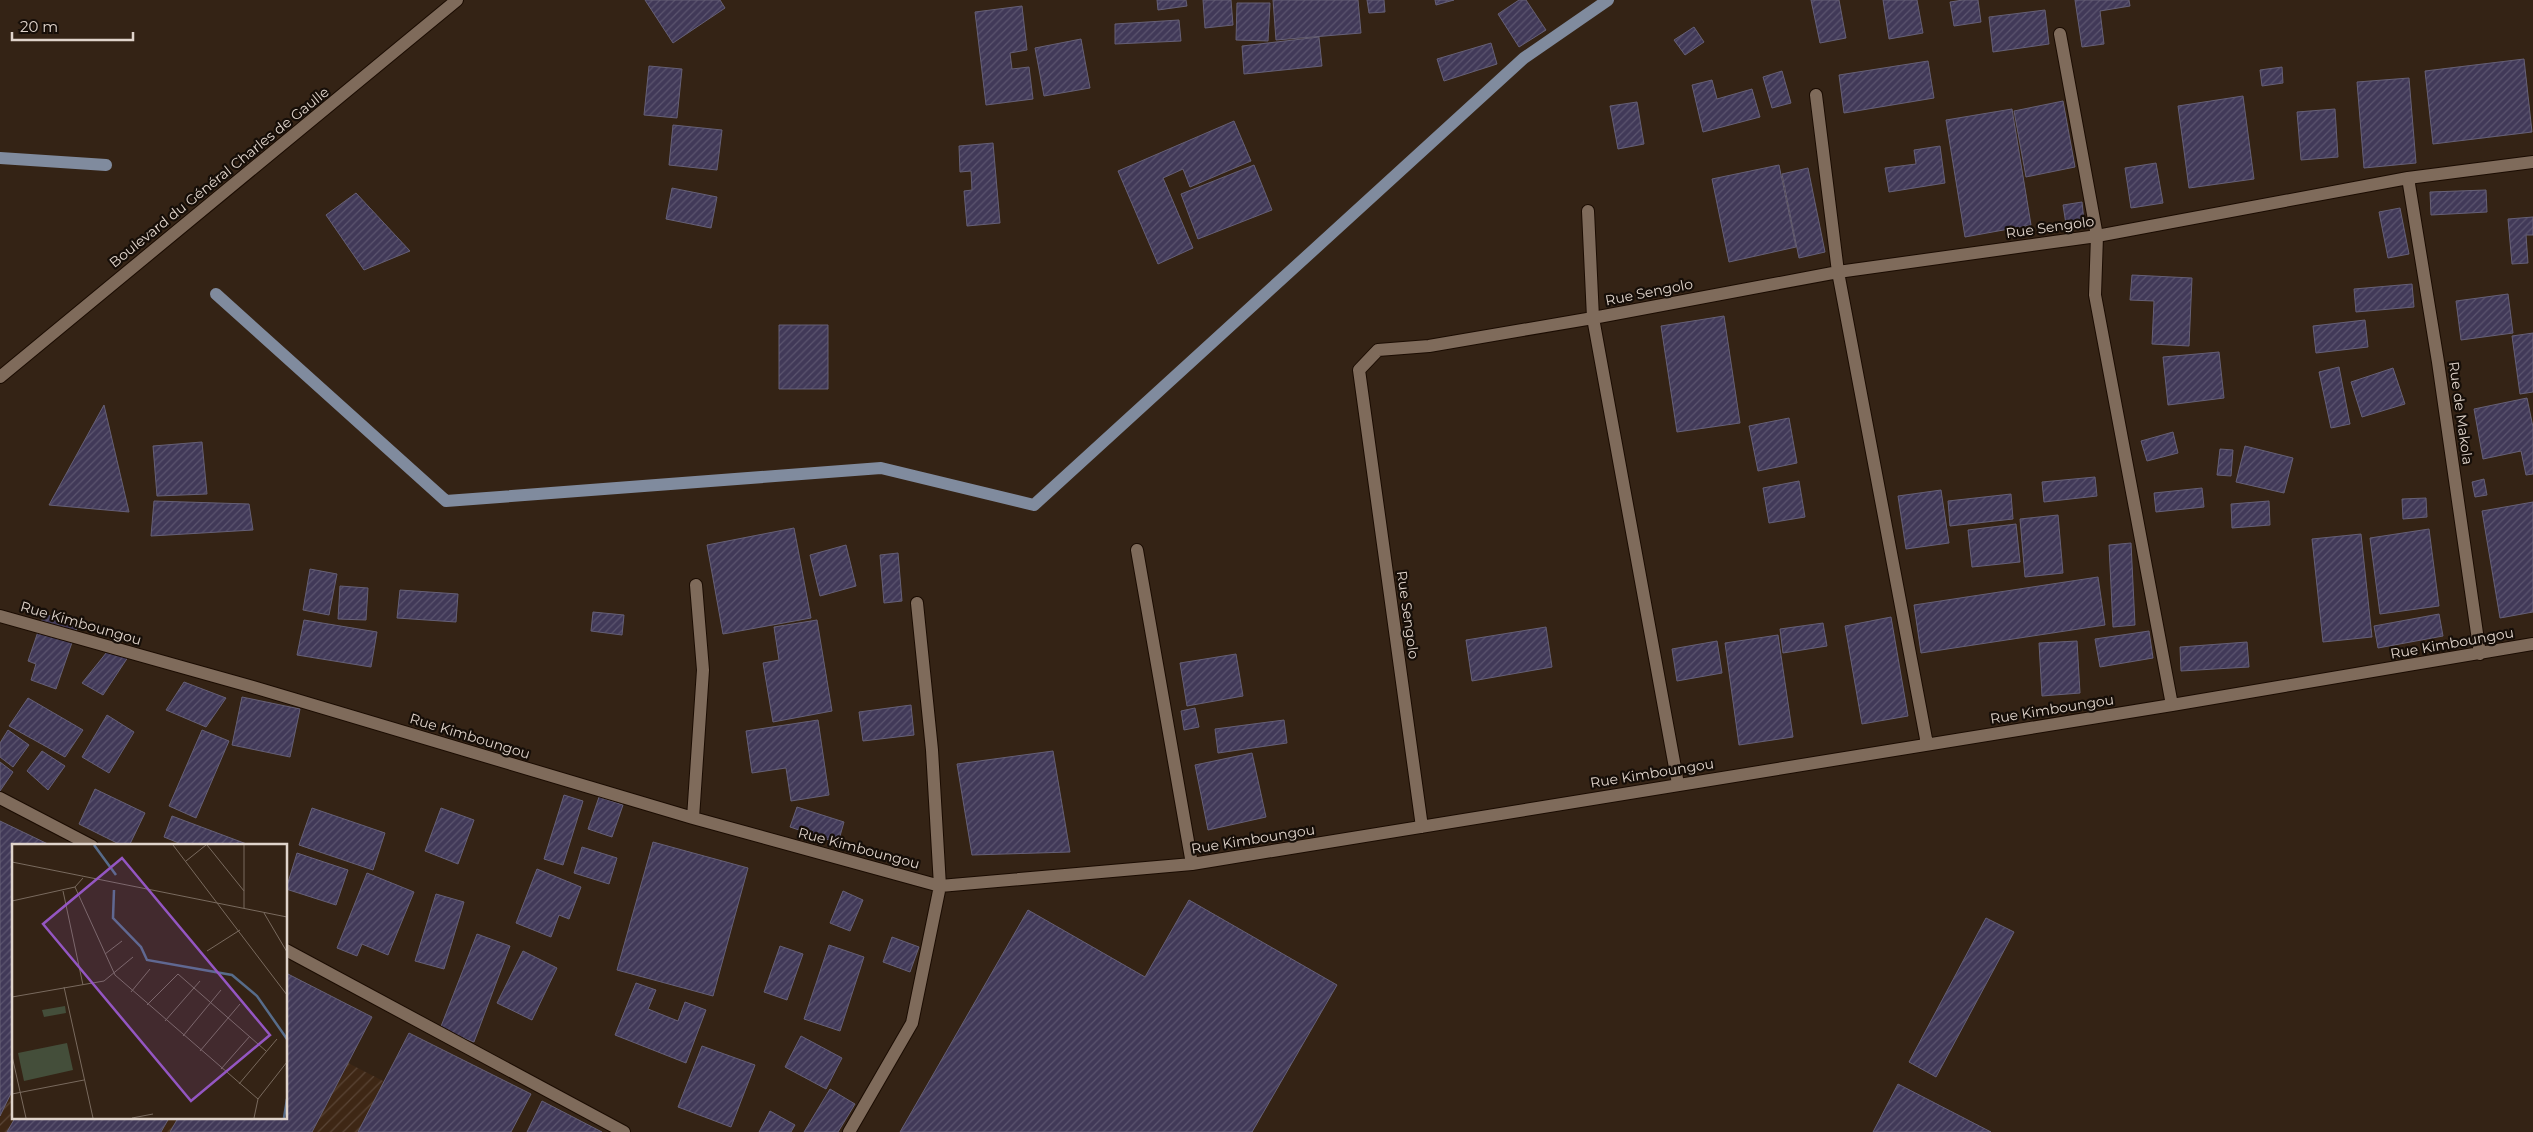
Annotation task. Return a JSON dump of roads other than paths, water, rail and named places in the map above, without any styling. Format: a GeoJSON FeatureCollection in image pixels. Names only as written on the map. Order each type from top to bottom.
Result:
{"type":"FeatureCollection","features":[{"type":"Feature","properties":{"kind":"street","name":"Boulevard du Général Charles de Gaulle"},"geometry":{"type":"LineString","coordinates":[[0,377],[458,0]]}},
{"type":"Feature","properties":{"kind":"street"},"geometry":{"type":"LineString","coordinates":[[2060,34],[2097,236],[2095,295],[2172,705]]}},
{"type":"Feature","properties":{"kind":"street"},"geometry":{"type":"LineString","coordinates":[[1816,95],[1838,272],[1927,744]]}},
{"type":"Feature","properties":{"kind":"street","name":"Rue Sengolo"},"geometry":{"type":"LineString","coordinates":[[1422,827],[1359,370],[1378,350],[1430,346],[1593,318],[1838,272],[2097,236],[2408,178],[2533,162]]}},
{"type":"Feature","properties":{"kind":"street","name":"Rue de Makola"},"geometry":{"type":"LineString","coordinates":[[2408,178],[2438,362],[2480,654]]}},
{"type":"Feature","properties":{"kind":"street"},"geometry":{"type":"LineString","coordinates":[[1588,211],[1593,318],[1678,784]]}},
{"type":"Feature","properties":{"kind":"street"},"geometry":{"type":"LineString","coordinates":[[1137,550],[1192,864]]}},
{"type":"Feature","properties":{"kind":"street"},"geometry":{"type":"LineString","coordinates":[[693,818],[703,670],[696,585]]}},
{"type":"Feature","properties":{"kind":"street"},"geometry":{"type":"LineString","coordinates":[[849,1132],[912,1023],[940,886],[932,750],[917,603]]}},
{"type":"Feature","properties":{"kind":"street","name":"Rue Kimboungou"},"geometry":{"type":"LineString","coordinates":[[0,616],[253,687],[693,818],[940,886],[1192,864],[2172,705],[2533,644]]}},
{"type":"Feature","properties":{"kind":"street"},"geometry":{"type":"LineString","coordinates":[[0,798],[88,844]]}},
{"type":"Feature","properties":{"kind":"street"},"geometry":{"type":"LineString","coordinates":[[288,951],[624,1132]]}},
{"type":"Feature","properties":{"kind":"waterway"},"geometry":{"type":"LineString","coordinates":[[216,294],[446,501],[881,468],[1034,505],[1524,58],[1608,0]]}},
{"type":"Feature","properties":{"kind":"waterway"},"geometry":{"type":"LineString","coordinates":[[0,158],[106,165]]}}]}
